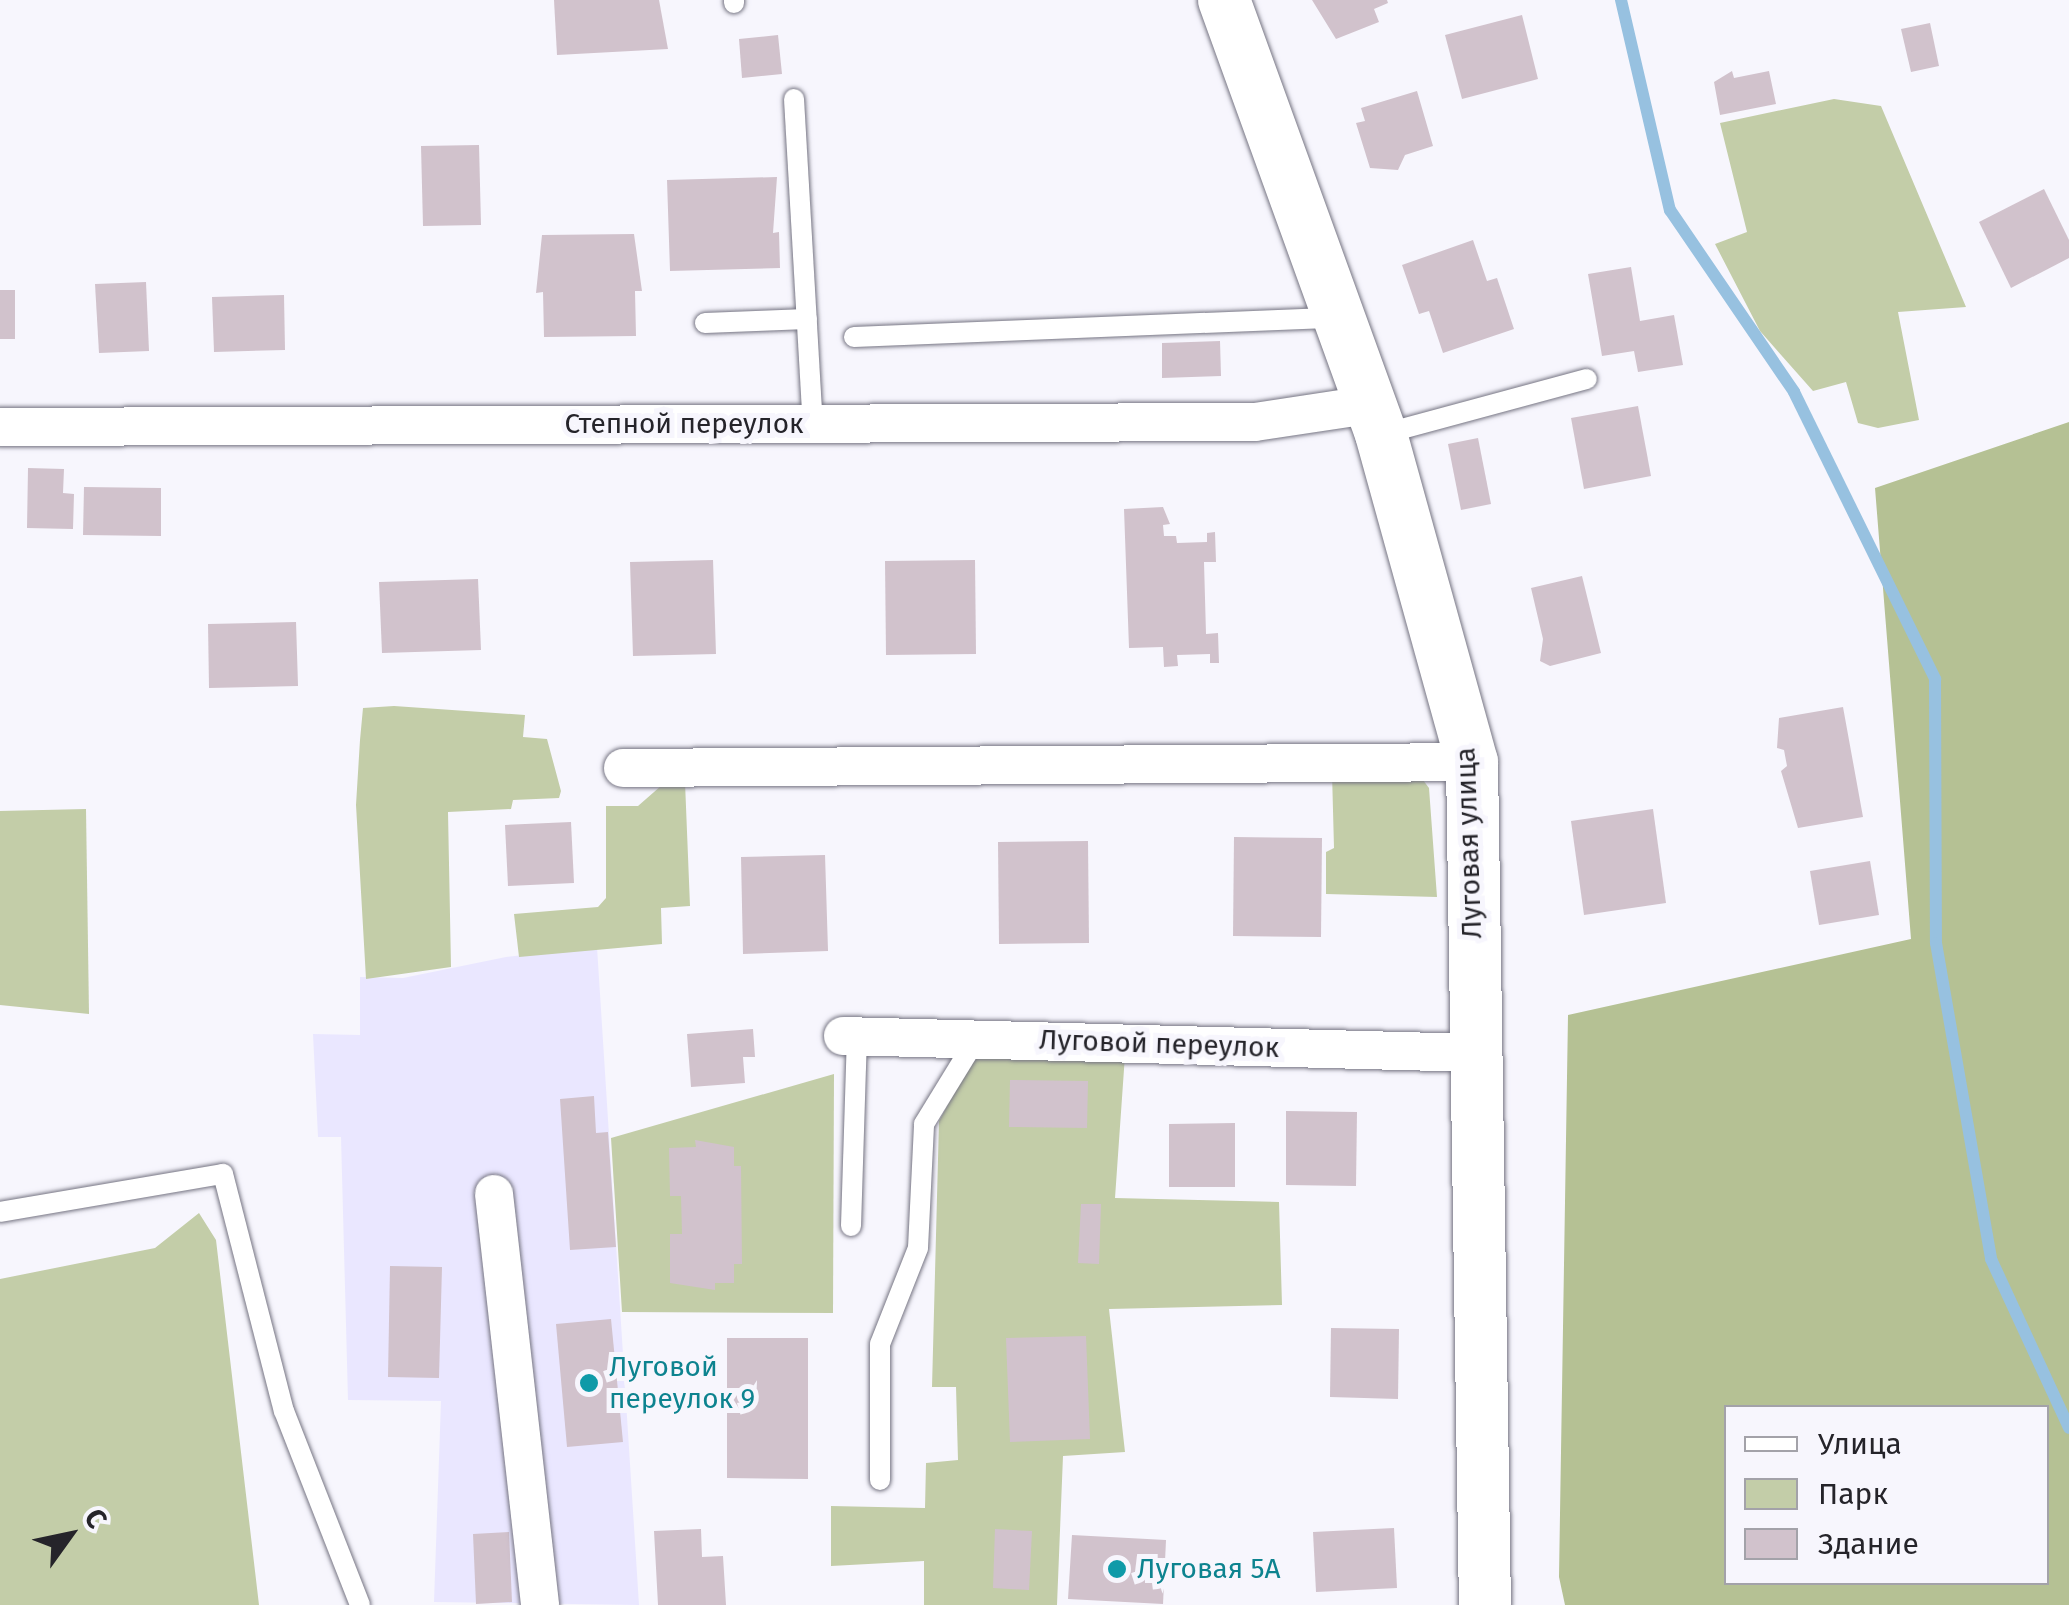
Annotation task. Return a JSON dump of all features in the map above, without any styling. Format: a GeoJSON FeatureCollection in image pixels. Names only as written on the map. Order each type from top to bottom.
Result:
{"type":"FeatureCollection","features":[{"type":"Feature","properties":{"kind":"street","name":"Луговая улица"},"geometry":{"type":"LineString","coordinates":[[1224,0],[1334,318],[1374,420],[1472,762],[1485,1605]]}},
{"type":"Feature","properties":{"kind":"street","name":"Степной переулок"},"geometry":{"type":"LineString","coordinates":[[0,427],[1374,420]]}},
{"type":"Feature","properties":{"kind":"street"},"geometry":{"type":"LineString","coordinates":[[622,768],[1472,762]]}},
{"type":"Feature","properties":{"kind":"street","name":"Луговой переулок"},"geometry":{"type":"LineString","coordinates":[[850,1036],[1474,1053]]}},
{"type":"Feature","properties":{"kind":"street"},"geometry":{"type":"LineString","coordinates":[[494,1194],[540,1605]]}},
{"type":"Feature","properties":{"kind":"lane"},"geometry":{"type":"LineString","coordinates":[[794,99],[814,425]]}},
{"type":"Feature","properties":{"kind":"lane"},"geometry":{"type":"LineString","coordinates":[[854,337],[1334,318]]}},
{"type":"Feature","properties":{"kind":"lane"},"geometry":{"type":"LineString","coordinates":[[706,324],[807,319]]}},
{"type":"Feature","properties":{"kind":"lane"},"geometry":{"type":"LineString","coordinates":[[1374,420],[1587,379]]}},
{"type":"Feature","properties":{"kind":"lane"},"geometry":{"type":"LineString","coordinates":[[850,1036],[851,1226]]}},
{"type":"Feature","properties":{"kind":"lane"},"geometry":{"type":"LineString","coordinates":[[880,1480],[880,1344],[918,1248],[924,1124],[976,1039]]}},
{"type":"Feature","properties":{"kind":"lane"},"geometry":{"type":"LineString","coordinates":[[0,1212],[222,1174],[284,1411],[360,1605]]}},
{"type":"Feature","properties":{"kind":"shaded area"},"geometry":{"type":"Polygon","coordinates":[[[597,947],[639,1605],[434,1602],[441,1401],[348,1400],[341,1137],[318,1137],[313,1034],[360,1035],[360,977],[403,978],[506,957],[597,947]]]}},
{"type":"Feature","properties":{"kind":"green space"},"geometry":{"type":"Polygon","coordinates":[[[1834,99],[1881,106],[1966,307],[1898,312],[1919,420],[1878,428],[1858,423],[1846,382],[1813,391],[1760,331],[1715,244],[1747,232],[1720,123],[1834,99]]]}},
{"type":"Feature","properties":{"kind":"green space"},"geometry":{"type":"Polygon","coordinates":[[[2069,422],[2069,1605],[1565,1605],[1559,1577],[1568,1015],[1911,939],[1875,488],[2069,422]]]}},
{"type":"Feature","properties":{"kind":"green space"},"geometry":{"type":"Polygon","coordinates":[[[394,706],[525,715],[523,737],[547,739],[561,791],[559,798],[513,800],[511,809],[448,812],[451,967],[366,979],[356,805],[363,708],[394,706]]]}},
{"type":"Feature","properties":{"kind":"green space"},"geometry":{"type":"Polygon","coordinates":[[[1417,772],[1429,788],[1437,897],[1326,894],[1326,852],[1334,848],[1332,773],[1417,772]]]}},
{"type":"Feature","properties":{"kind":"green space"},"geometry":{"type":"Polygon","coordinates":[[[685,782],[690,906],[661,908],[662,944],[519,957],[514,914],[598,907],[606,898],[606,806],[638,806],[662,785],[685,782]]]}},
{"type":"Feature","properties":{"kind":"green space"},"geometry":{"type":"Polygon","coordinates":[[[86,809],[89,1014],[0,1005],[0,811],[86,809]]]}},
{"type":"Feature","properties":{"kind":"green space"},"geometry":{"type":"Polygon","coordinates":[[[978,1050],[1125,1055],[1115,1198],[1279,1202],[1282,1305],[1109,1309],[1125,1452],[1063,1456],[1057,1605],[924,1605],[924,1561],[831,1566],[831,1506],[925,1508],[926,1463],[958,1460],[956,1387],[932,1387],[939,1121],[978,1050]]]}},
{"type":"Feature","properties":{"kind":"green space"},"geometry":{"type":"Polygon","coordinates":[[[834,1074],[833,1313],[622,1312],[611,1138],[834,1074]]]}},
{"type":"Feature","properties":{"kind":"green space"},"geometry":{"type":"Polygon","coordinates":[[[199,1213],[216,1240],[259,1605],[0,1605],[0,1279],[155,1248],[199,1213]]]}},
{"type":"Feature","properties":{"kind":"building"},"geometry":{"type":"Polygon","coordinates":[[[554,0],[659,0],[668,49],[557,55],[554,0]]]}},
{"type":"Feature","properties":{"kind":"building"},"geometry":{"type":"Polygon","coordinates":[[[1312,0],[1388,3],[1374,9],[1379,22],[1336,39],[1312,0]]]}},
{"type":"Feature","properties":{"kind":"building"},"geometry":{"type":"Polygon","coordinates":[[[1522,15],[1538,79],[1462,99],[1445,35],[1522,15]]]}},
{"type":"Feature","properties":{"kind":"building"},"geometry":{"type":"Polygon","coordinates":[[[1930,23],[1939,66],[1911,72],[1901,29],[1930,23]]]}},
{"type":"Feature","properties":{"kind":"building"},"geometry":{"type":"Polygon","coordinates":[[[778,35],[782,74],[742,78],[739,39],[778,35]]]}},
{"type":"Feature","properties":{"kind":"building"},"geometry":{"type":"Polygon","coordinates":[[[1732,71],[1734,78],[1769,71],[1776,104],[1720,115],[1714,82],[1732,71]]]}},
{"type":"Feature","properties":{"kind":"building"},"geometry":{"type":"Polygon","coordinates":[[[1417,91],[1433,146],[1405,155],[1398,170],[1370,168],[1356,123],[1365,121],[1361,108],[1417,91]]]}},
{"type":"Feature","properties":{"kind":"building"},"geometry":{"type":"Polygon","coordinates":[[[479,145],[481,225],[423,226],[421,146],[479,145]]]}},
{"type":"Feature","properties":{"kind":"building"},"geometry":{"type":"Polygon","coordinates":[[[777,177],[773,233],[779,232],[780,268],[670,271],[667,180],[777,177]]]}},
{"type":"Feature","properties":{"kind":"building"},"geometry":{"type":"Polygon","coordinates":[[[2044,189],[2069,240],[2069,258],[2011,288],[1979,222],[2044,189]]]}},
{"type":"Feature","properties":{"kind":"building"},"geometry":{"type":"Polygon","coordinates":[[[634,234],[642,291],[635,291],[636,336],[544,337],[543,292],[536,293],[542,235],[634,234]]]}},
{"type":"Feature","properties":{"kind":"building"},"geometry":{"type":"Polygon","coordinates":[[[1473,240],[1487,281],[1497,278],[1514,329],[1443,353],[1429,311],[1419,314],[1402,265],[1473,240]]]}},
{"type":"Feature","properties":{"kind":"building"},"geometry":{"type":"Polygon","coordinates":[[[1631,267],[1640,321],[1674,315],[1683,365],[1638,372],[1634,351],[1602,356],[1588,274],[1631,267]]]}},
{"type":"Feature","properties":{"kind":"building"},"geometry":{"type":"Polygon","coordinates":[[[146,282],[149,351],[99,353],[95,284],[146,282]]]}},
{"type":"Feature","properties":{"kind":"building"},"geometry":{"type":"Polygon","coordinates":[[[0,290],[15,290],[15,339],[0,339],[0,290]]]}},
{"type":"Feature","properties":{"kind":"building"},"geometry":{"type":"Polygon","coordinates":[[[284,295],[285,350],[214,352],[212,297],[284,295]]]}},
{"type":"Feature","properties":{"kind":"building"},"geometry":{"type":"Polygon","coordinates":[[[1220,341],[1221,376],[1162,378],[1162,343],[1220,341]]]}},
{"type":"Feature","properties":{"kind":"building"},"geometry":{"type":"Polygon","coordinates":[[[1638,406],[1651,476],[1584,489],[1571,418],[1638,406]]]}},
{"type":"Feature","properties":{"kind":"building"},"geometry":{"type":"Polygon","coordinates":[[[1478,438],[1491,504],[1461,510],[1448,444],[1478,438]]]}},
{"type":"Feature","properties":{"kind":"building"},"geometry":{"type":"Polygon","coordinates":[[[28,468],[64,469],[63,493],[74,494],[73,529],[27,528],[28,468]]]}},
{"type":"Feature","properties":{"kind":"building"},"geometry":{"type":"Polygon","coordinates":[[[84,487],[161,488],[161,536],[83,535],[84,487]]]}},
{"type":"Feature","properties":{"kind":"building"},"geometry":{"type":"Polygon","coordinates":[[[1163,507],[1170,524],[1163,525],[1164,536],[1176,536],[1177,543],[1207,542],[1207,533],[1215,532],[1216,562],[1204,562],[1206,634],[1218,633],[1219,663],[1210,663],[1210,654],[1177,655],[1178,666],[1164,667],[1163,647],[1129,648],[1124,509],[1163,507]]]}},
{"type":"Feature","properties":{"kind":"building"},"geometry":{"type":"Polygon","coordinates":[[[713,560],[716,654],[633,656],[630,562],[713,560]]]}},
{"type":"Feature","properties":{"kind":"building"},"geometry":{"type":"Polygon","coordinates":[[[975,560],[976,654],[886,655],[885,561],[975,560]]]}},
{"type":"Feature","properties":{"kind":"building"},"geometry":{"type":"Polygon","coordinates":[[[1582,576],[1601,653],[1550,666],[1540,661],[1543,639],[1531,588],[1582,576]]]}},
{"type":"Feature","properties":{"kind":"building"},"geometry":{"type":"Polygon","coordinates":[[[478,579],[481,650],[382,653],[379,582],[478,579]]]}},
{"type":"Feature","properties":{"kind":"building"},"geometry":{"type":"Polygon","coordinates":[[[296,622],[298,686],[209,688],[208,624],[296,622]]]}},
{"type":"Feature","properties":{"kind":"building"},"geometry":{"type":"Polygon","coordinates":[[[1843,707],[1863,817],[1798,828],[1781,771],[1787,766],[1784,750],[1777,748],[1779,718],[1843,707]]]}},
{"type":"Feature","properties":{"kind":"building"},"geometry":{"type":"Polygon","coordinates":[[[1653,809],[1666,903],[1584,915],[1571,821],[1653,809]]]}},
{"type":"Feature","properties":{"kind":"building"},"geometry":{"type":"Polygon","coordinates":[[[571,822],[574,883],[508,886],[505,825],[571,822]]]}},
{"type":"Feature","properties":{"kind":"building"},"geometry":{"type":"Polygon","coordinates":[[[1234,837],[1322,838],[1321,937],[1233,936],[1234,837]]]}},
{"type":"Feature","properties":{"kind":"building"},"geometry":{"type":"Polygon","coordinates":[[[1088,841],[1089,943],[999,944],[998,842],[1088,841]]]}},
{"type":"Feature","properties":{"kind":"building"},"geometry":{"type":"Polygon","coordinates":[[[825,855],[828,951],[743,954],[741,857],[825,855]]]}},
{"type":"Feature","properties":{"kind":"building"},"geometry":{"type":"Polygon","coordinates":[[[1870,861],[1879,915],[1819,925],[1810,871],[1870,861]]]}},
{"type":"Feature","properties":{"kind":"building"},"geometry":{"type":"Polygon","coordinates":[[[753,1029],[755,1057],[743,1057],[745,1083],[691,1087],[687,1034],[753,1029]]]}},
{"type":"Feature","properties":{"kind":"building"},"geometry":{"type":"Polygon","coordinates":[[[1010,1080],[1088,1081],[1087,1128],[1009,1127],[1010,1080]]]}},
{"type":"Feature","properties":{"kind":"building"},"geometry":{"type":"Polygon","coordinates":[[[594,1096],[596,1133],[608,1132],[616,1247],[570,1250],[560,1099],[594,1096]]]}},
{"type":"Feature","properties":{"kind":"building"},"geometry":{"type":"Polygon","coordinates":[[[1286,1111],[1357,1112],[1356,1186],[1286,1185],[1286,1111]]]}},
{"type":"Feature","properties":{"kind":"building"},"geometry":{"type":"Polygon","coordinates":[[[1235,1123],[1235,1187],[1169,1187],[1169,1124],[1235,1123]]]}},
{"type":"Feature","properties":{"kind":"building"},"geometry":{"type":"Polygon","coordinates":[[[695,1140],[734,1147],[734,1166],[741,1166],[742,1264],[734,1264],[734,1283],[715,1283],[715,1290],[670,1283],[670,1234],[682,1234],[681,1196],[670,1196],[669,1148],[696,1147],[695,1140]]]}},
{"type":"Feature","properties":{"kind":"building"},"geometry":{"type":"Polygon","coordinates":[[[1081,1204],[1101,1204],[1099,1264],[1078,1263],[1081,1204]]]}},
{"type":"Feature","properties":{"kind":"building"},"geometry":{"type":"Polygon","coordinates":[[[390,1266],[442,1267],[439,1378],[388,1377],[390,1266]]]}},
{"type":"Feature","properties":{"kind":"building","name":"Луговой переулок 9"},"geometry":{"type":"Polygon","coordinates":[[[611,1319],[623,1442],[567,1447],[556,1324],[611,1319]]]}},
{"type":"Feature","properties":{"kind":"building"},"geometry":{"type":"Polygon","coordinates":[[[1331,1328],[1399,1329],[1398,1399],[1330,1397],[1331,1328]]]}},
{"type":"Feature","properties":{"kind":"building"},"geometry":{"type":"Polygon","coordinates":[[[1086,1336],[1090,1439],[1010,1442],[1006,1338],[1086,1336]]]}},
{"type":"Feature","properties":{"kind":"building"},"geometry":{"type":"Polygon","coordinates":[[[727,1338],[808,1338],[808,1479],[727,1478],[727,1338]]]}},
{"type":"Feature","properties":{"kind":"building"},"geometry":{"type":"Polygon","coordinates":[[[1394,1528],[1397,1588],[1316,1592],[1313,1532],[1394,1528]]]}},
{"type":"Feature","properties":{"kind":"building"},"geometry":{"type":"Polygon","coordinates":[[[701,1529],[702,1557],[723,1556],[726,1605],[658,1605],[654,1531],[701,1529]]]}},
{"type":"Feature","properties":{"kind":"building"},"geometry":{"type":"Polygon","coordinates":[[[995,1529],[1032,1531],[1029,1590],[993,1588],[995,1529]]]}},
{"type":"Feature","properties":{"kind":"building"},"geometry":{"type":"Polygon","coordinates":[[[509,1532],[512,1602],[476,1604],[473,1534],[509,1532]]]}},
{"type":"Feature","properties":{"kind":"building","name":"Луговая 5А"},"geometry":{"type":"Polygon","coordinates":[[[1072,1535],[1166,1540],[1163,1604],[1068,1599],[1072,1535]]]}},
{"type":"Feature","properties":{"kind":"waterway"},"geometry":{"type":"LineString","coordinates":[[1621,0],[1670,210],[1794,392],[1935,679],[1936,943],[1991,1259],[2069,1428]]}},
{"type":"Feature","properties":{"kind":"place","name":"Луговой переулок 9"},"geometry":{"type":"Point","coordinates":[589,1383]}},
{"type":"Feature","properties":{"kind":"place","name":"Луговая 5А"},"geometry":{"type":"Point","coordinates":[1117,1569]}}]}
